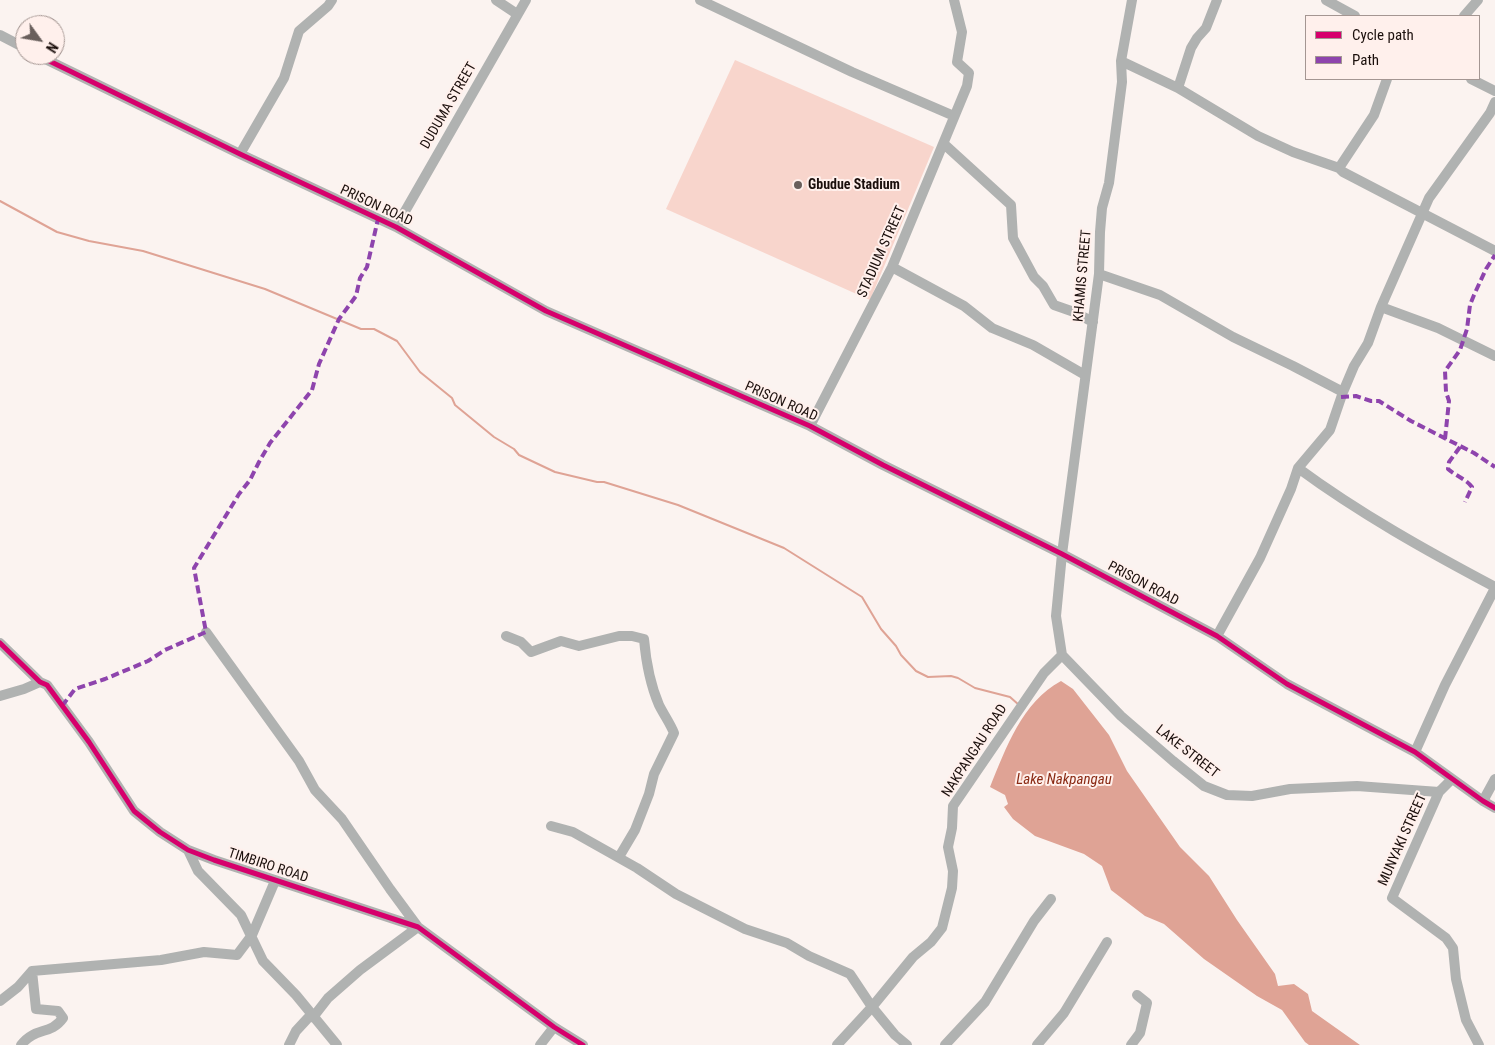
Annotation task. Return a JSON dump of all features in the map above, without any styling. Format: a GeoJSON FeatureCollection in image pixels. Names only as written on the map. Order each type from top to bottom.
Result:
{"type":"FeatureCollection","features":[{"type":"Feature","properties":{"kind":"street"},"geometry":{"type":"LineString","coordinates":[[240,154],[284,78],[299,31],[328,6],[332,0]]}},
{"type":"Feature","properties":{"kind":"street"},"geometry":{"type":"LineString","coordinates":[[496,0],[517,14]]}},
{"type":"Feature","properties":{"kind":"street","name":"DUDUMA STREET"},"geometry":{"type":"LineString","coordinates":[[396,226],[526,0]]}},
{"type":"Feature","properties":{"kind":"street"},"geometry":{"type":"LineString","coordinates":[[700,0],[852,72],[954,116]]}},
{"type":"Feature","properties":{"kind":"street","name":"STADIUM STREET"},"geometry":{"type":"LineString","coordinates":[[810,426],[892,267],[969,80],[968,73],[957,62],[962,32],[954,0]]}},
{"type":"Feature","properties":{"kind":"street","name":"KHAMIS STREET"},"geometry":{"type":"LineString","coordinates":[[1062,554],[1077,452],[1099,274],[1100,232],[1122,82],[1121,61],[1132,0]]}},
{"type":"Feature","properties":{"kind":"street"},"geometry":{"type":"LineString","coordinates":[[1178,88],[1191,48],[1206,28],[1218,0]]}},
{"type":"Feature","properties":{"kind":"street"},"geometry":{"type":"LineString","coordinates":[[1326,0],[1353,15]]}},
{"type":"Feature","properties":{"kind":"street"},"geometry":{"type":"LineString","coordinates":[[1465,15],[1478,0]]}},
{"type":"Feature","properties":{"kind":"street"},"geometry":{"type":"LineString","coordinates":[[0,35],[15,43]]}},
{"type":"Feature","properties":{"kind":"street"},"geometry":{"type":"LineString","coordinates":[[1121,61],[1178,88],[1258,136],[1293,152],[1339,168],[1343,172],[1495,251]]}},
{"type":"Feature","properties":{"kind":"street","name":"PRISON ROAD"},"geometry":{"type":"LineString","coordinates":[[58,65],[240,154],[396,226],[546,311],[810,426],[883,465],[1062,554],[1217,636],[1287,684],[1415,752],[1495,808]]}},
{"type":"Feature","properties":{"kind":"street"},"geometry":{"type":"LineString","coordinates":[[1339,168],[1374,115],[1387,80]]}},
{"type":"Feature","properties":{"kind":"street"},"geometry":{"type":"LineString","coordinates":[[1473,80],[1495,91]]}},
{"type":"Feature","properties":{"kind":"street"},"geometry":{"type":"LineString","coordinates":[[1217,636],[1260,558],[1291,489],[1298,468],[1330,430],[1354,366],[1368,343],[1381,307],[1429,198],[1490,113],[1495,102]]}},
{"type":"Feature","properties":{"kind":"street"},"geometry":{"type":"LineString","coordinates":[[944,144],[1011,205],[1014,238],[1034,277],[1043,286],[1054,305],[1074,312],[1093,322]]}},
{"type":"Feature","properties":{"kind":"street"},"geometry":{"type":"LineString","coordinates":[[892,267],[964,306],[992,328],[1033,345],[1085,376]]}},
{"type":"Feature","properties":{"kind":"street"},"geometry":{"type":"LineString","coordinates":[[1099,274],[1160,294],[1234,337],[1343,392]]}},
{"type":"Feature","properties":{"kind":"street"},"geometry":{"type":"LineString","coordinates":[[1381,307],[1438,328],[1495,356]]}},
{"type":"Feature","properties":{"kind":"street"},"geometry":{"type":"LineString","coordinates":[[1298,468],[1324,488],[1372,517],[1495,587],[1445,685],[1415,752]]}},
{"type":"Feature","properties":{"kind":"street"},"geometry":{"type":"LineString","coordinates":[[1062,554],[1056,616],[1062,655]]}},
{"type":"Feature","properties":{"kind":"street"},"geometry":{"type":"LineString","coordinates":[[206,632],[299,761],[315,790],[342,819],[418,927],[360,970],[328,998],[314,1016],[308,1018],[302,1024],[289,1045]]}},
{"type":"Feature","properties":{"kind":"street"},"geometry":{"type":"LineString","coordinates":[[506,636],[520,642],[531,652],[561,641],[579,646],[619,636],[632,636],[644,639],[646,663],[656,698],[674,733],[654,774],[649,794],[635,830],[619,857]]}},
{"type":"Feature","properties":{"kind":"street","name":"TIMBIRO ROAD"},"geometry":{"type":"LineString","coordinates":[[0,644],[40,682],[47,685],[89,742],[134,811],[160,832],[188,850],[275,881],[418,927],[554,1027],[584,1045]]}},
{"type":"Feature","properties":{"kind":"street","name":"LAKE STREET"},"geometry":{"type":"LineString","coordinates":[[1062,655],[1121,716],[1173,761],[1204,786],[1228,795],[1252,796],[1290,789],[1357,786],[1439,792]]}},
{"type":"Feature","properties":{"kind":"street","name":"NAKPANGAU ROAD"},"geometry":{"type":"LineString","coordinates":[[837,1045],[872,1007],[913,956],[931,942],[942,928],[952,888],[954,871],[948,847],[953,806],[1044,672],[1062,655]]}},
{"type":"Feature","properties":{"kind":"street"},"geometry":{"type":"LineString","coordinates":[[0,696],[40,682]]}},
{"type":"Feature","properties":{"kind":"street"},"geometry":{"type":"LineString","coordinates":[[1439,792],[1452,779]]}},
{"type":"Feature","properties":{"kind":"street"},"geometry":{"type":"LineString","coordinates":[[1483,801],[1495,779]]}},
{"type":"Feature","properties":{"kind":"street","name":"MUNYAKI STREET"},"geometry":{"type":"LineString","coordinates":[[1439,792],[1392,898],[1446,938],[1453,948],[1456,979],[1466,1020],[1479,1045]]}},
{"type":"Feature","properties":{"kind":"street"},"geometry":{"type":"LineString","coordinates":[[551,826],[573,832],[619,857],[676,894],[744,929],[787,943],[809,956],[850,974],[894,1035],[907,1045]]}},
{"type":"Feature","properties":{"kind":"street"},"geometry":{"type":"LineString","coordinates":[[188,850],[198,871],[240,915],[252,935],[263,961],[314,1016],[337,1045]]}},
{"type":"Feature","properties":{"kind":"street"},"geometry":{"type":"LineString","coordinates":[[0,1001],[18,987],[32,971],[161,960],[204,952],[237,955],[252,935],[275,881]]}},
{"type":"Feature","properties":{"kind":"street"},"geometry":{"type":"LineString","coordinates":[[945,1045],[985,1002],[1034,921],[1051,899]]}},
{"type":"Feature","properties":{"kind":"street"},"geometry":{"type":"LineString","coordinates":[[1037,1045],[1064,1013],[1107,942]]}},
{"type":"Feature","properties":{"kind":"street"},"geometry":{"type":"LineString","coordinates":[[22,1045],[28,1036],[56,1027],[63,1018],[58,1011],[36,1009],[32,971]]}},
{"type":"Feature","properties":{"kind":"street"},"geometry":{"type":"LineString","coordinates":[[1131,1045],[1140,1033],[1147,1003],[1137,995]]}},
{"type":"Feature","properties":{"kind":"street"},"geometry":{"type":"LineString","coordinates":[[540,1045],[554,1027]]}},
{"type":"Feature","properties":{"kind":"shaded area","name":"Gbudue Stadium"},"geometry":{"type":"Polygon","coordinates":[[[735,60],[934,147],[870,300],[666,209],[735,60]]]}},
{"type":"Feature","properties":{"kind":"water","name":"Lake Nakpangau"},"geometry":{"type":"Polygon","coordinates":[[[1061,681],[1073,689],[1109,735],[1127,771],[1180,847],[1209,876],[1275,974],[1278,986],[1294,984],[1308,994],[1312,1011],[1360,1045],[1309,1045],[1282,1010],[1257,996],[1204,959],[1164,924],[1145,916],[1111,890],[1102,866],[1084,854],[1035,836],[1013,819],[1004,807],[1008,804],[1005,795],[990,787],[1009,742],[1026,713],[1047,690],[1061,681]]]}},
{"type":"Feature","properties":{"kind":"waterway"},"geometry":{"type":"LineString","coordinates":[[0,201],[57,232],[89,241],[143,251],[265,289],[361,329],[374,329],[397,341],[420,372],[452,398],[455,405],[494,437],[514,449],[519,455],[555,472],[604,482],[678,505],[784,548],[862,597],[881,629],[916,671],[928,677],[951,676],[958,678],[975,688],[1010,697],[1019,705]]}},
{"type":"Feature","properties":{"kind":"marked path"},"geometry":{"type":"LineString","coordinates":[[62,706],[75,689],[148,661],[165,650],[206,632],[194,568],[239,494],[250,480],[270,443],[312,390],[319,364],[339,319],[356,296],[360,278],[367,267],[378,219]]}},
{"type":"Feature","properties":{"kind":"marked path"},"geometry":{"type":"LineString","coordinates":[[1445,439],[1449,401],[1446,392],[1445,371],[1460,350],[1467,329],[1470,305],[1486,269],[1495,255]]}},
{"type":"Feature","properties":{"kind":"marked path"},"geometry":{"type":"LineString","coordinates":[[1341,397],[1356,396],[1371,401],[1379,401],[1411,421],[1474,453],[1495,467]]}},
{"type":"Feature","properties":{"kind":"marked path"},"geometry":{"type":"LineString","coordinates":[[1460,447],[1449,462],[1448,469],[1472,487],[1465,502]]}},
{"type":"Feature","properties":{"kind":"cycle path"},"geometry":{"type":"LineString","coordinates":[[58,65],[396,227],[546,311],[810,426],[883,465],[1062,554],[1217,636],[1287,684],[1415,752],[1495,808]]}},
{"type":"Feature","properties":{"kind":"cycle path"},"geometry":{"type":"LineString","coordinates":[[0,643],[40,682],[47,685],[89,742],[134,811],[160,832],[188,850],[214,860],[418,927],[554,1027],[583,1045]]}},
{"type":"Feature","properties":{"kind":"place","name":"Gbudue Stadium"},"geometry":{"type":"Point","coordinates":[798,185]}}]}
